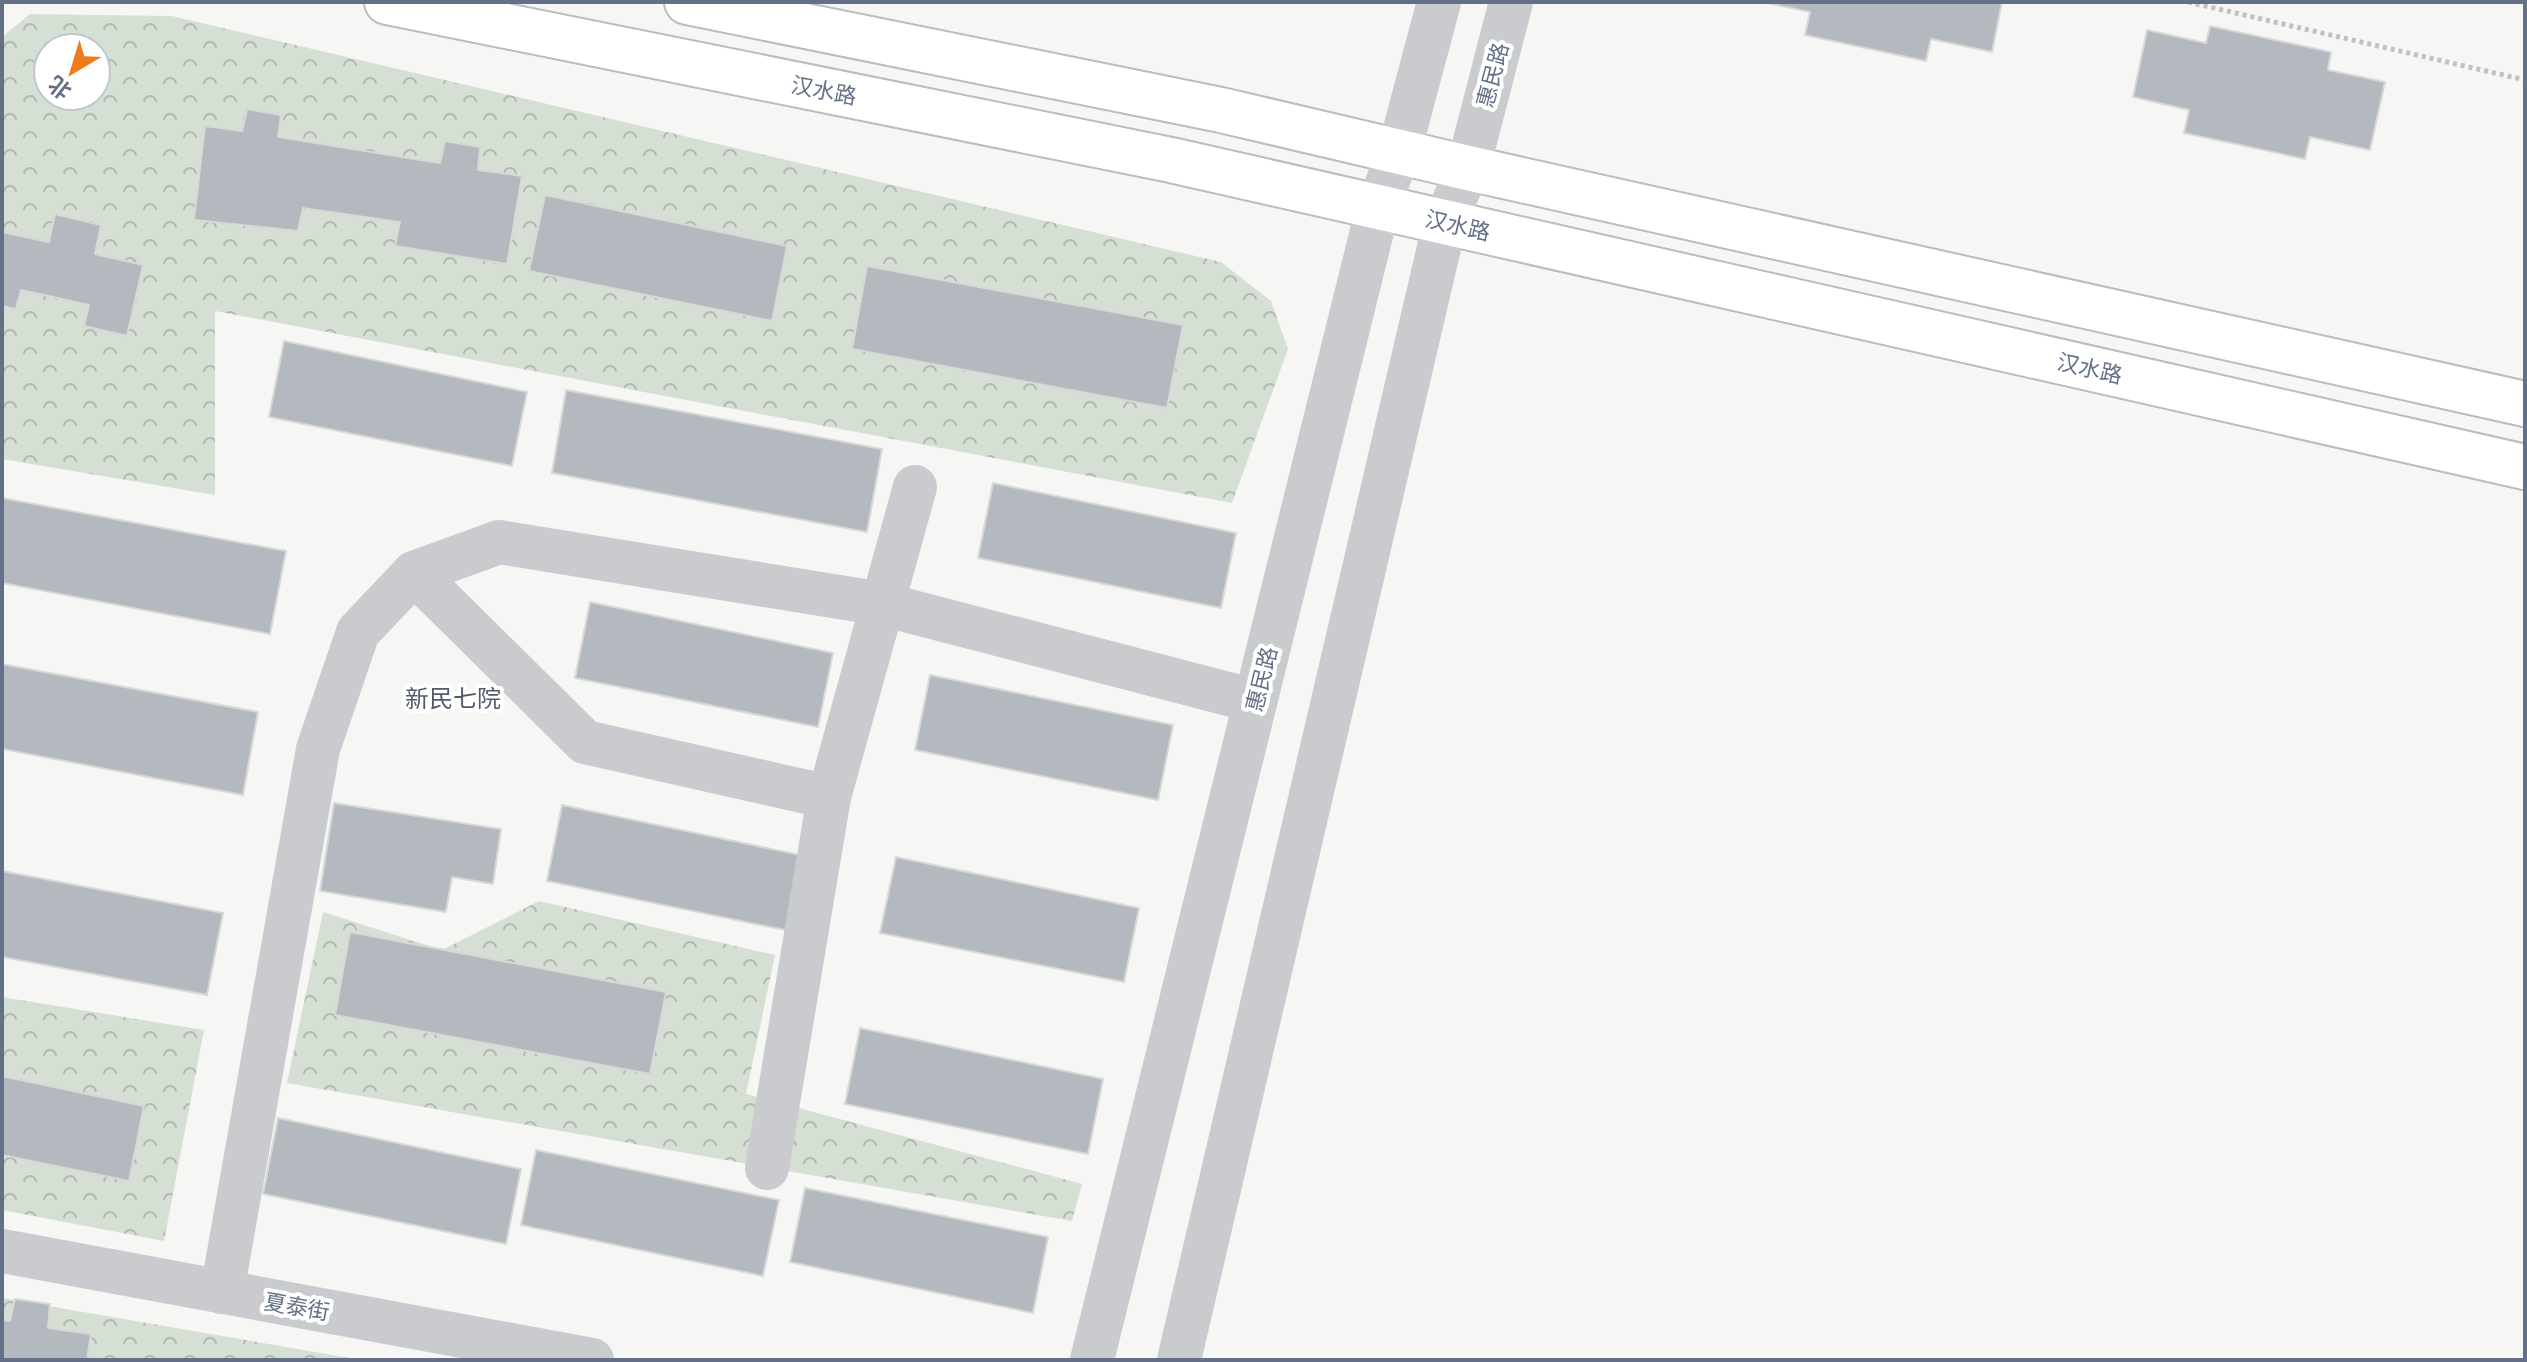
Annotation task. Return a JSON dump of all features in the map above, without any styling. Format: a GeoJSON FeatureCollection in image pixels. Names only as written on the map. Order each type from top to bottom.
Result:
{"type":"FeatureCollection","features":[{"type":"Feature","properties":{"kind":"main road","name":"汉水路"},"geometry":{"type":"LineString","coordinates":[[387,2],[1156,157],[2525,467]]}},
{"type":"Feature","properties":{"kind":"main road"},"geometry":{"type":"LineString","coordinates":[[687,2],[1221,110],[2525,404]]}},
{"type":"Feature","properties":{"kind":"street","name":"惠民路"},"geometry":{"type":"LineString","coordinates":[[1092,1360],[1378,207],[1399,152],[1439,2]]}},
{"type":"Feature","properties":{"kind":"street","name":"惠民路"},"geometry":{"type":"LineString","coordinates":[[1179,1360],[1445,222],[1468,168],[1511,2]]}},
{"type":"Feature","properties":{"kind":"street"},"geometry":{"type":"LineString","coordinates":[[767,1168],[829,797],[915,487]]}},
{"type":"Feature","properties":{"kind":"street"},"geometry":{"type":"LineString","coordinates":[[222,1292],[318,749],[358,632],[414,573],[499,542],[882,604],[1255,701]]}},
{"type":"Feature","properties":{"kind":"street"},"geometry":{"type":"LineString","coordinates":[[414,573],[585,742],[829,797]]}},
{"type":"Feature","properties":{"kind":"street","name":"夏泰街"},"geometry":{"type":"LineString","coordinates":[[2,1251],[592,1360]]}},
{"type":"Feature","properties":{"kind":"path"},"geometry":{"type":"LineString","coordinates":[[2188,2],[2525,80]]}},
{"type":"Feature","properties":{"kind":"green space"},"geometry":{"type":"Polygon","coordinates":[[[30,14],[172,16],[1221,262],[1271,301],[1288,349],[1232,503],[215,311],[215,495],[2,459],[2,37],[30,14]]]}},
{"type":"Feature","properties":{"kind":"green space"},"geometry":{"type":"Polygon","coordinates":[[[539,901],[775,955],[746,1094],[1082,1184],[1072,1221],[287,1083],[323,912],[442,950],[539,901]]]}},
{"type":"Feature","properties":{"kind":"green space"},"geometry":{"type":"Polygon","coordinates":[[[2,997],[204,1030],[164,1241],[2,1210],[2,997]]]}},
{"type":"Feature","properties":{"kind":"green space"},"geometry":{"type":"Polygon","coordinates":[[[2,1298],[361,1360],[2,1360],[2,1298]]]}},
{"type":"Feature","properties":{"kind":"building"},"geometry":{"type":"Polygon","coordinates":[[[1763,2],[2002,2],[1992,52],[1931,39],[1926,61],[1805,35],[1810,12],[1763,2]]]}},
{"type":"Feature","properties":{"kind":"building"},"geometry":{"type":"Polygon","coordinates":[[[2210,26],[2331,52],[2328,70],[2385,82],[2370,150],[2310,137],[2305,159],[2184,133],[2189,110],[2133,97],[2147,30],[2206,43],[2210,26]]]}},
{"type":"Feature","properties":{"kind":"building"},"geometry":{"type":"Polygon","coordinates":[[[247,109],[281,115],[278,137],[440,163],[445,141],[480,147],[478,170],[522,176],[507,264],[395,246],[400,222],[303,208],[298,231],[194,220],[205,126],[242,131],[247,109]]]}},
{"type":"Feature","properties":{"kind":"building"},"geometry":{"type":"Polygon","coordinates":[[[545,195],[787,246],[772,321],[529,271],[545,195]]]}},
{"type":"Feature","properties":{"kind":"building"},"geometry":{"type":"Polygon","coordinates":[[[55,214],[101,225],[95,254],[143,265],[127,336],[84,326],[89,305],[21,290],[16,309],[2,306],[2,232],[49,242],[55,214]]]}},
{"type":"Feature","properties":{"kind":"building"},"geometry":{"type":"Polygon","coordinates":[[[867,266],[1183,325],[1167,408],[852,349],[867,266]]]}},
{"type":"Feature","properties":{"kind":"building"},"geometry":{"type":"Polygon","coordinates":[[[284,341],[527,392],[512,466],[269,417],[284,341]]]}},
{"type":"Feature","properties":{"kind":"building"},"geometry":{"type":"Polygon","coordinates":[[[566,390],[882,449],[867,532],[552,473],[566,390]]]}},
{"type":"Feature","properties":{"kind":"building"},"geometry":{"type":"Polygon","coordinates":[[[993,483],[1236,533],[1221,608],[978,558],[993,483]]]}},
{"type":"Feature","properties":{"kind":"building"},"geometry":{"type":"Polygon","coordinates":[[[2,498],[286,551],[270,634],[2,583],[2,498]]]}},
{"type":"Feature","properties":{"kind":"building"},"geometry":{"type":"Polygon","coordinates":[[[590,602],[833,653],[818,727],[575,678],[590,602]]]}},
{"type":"Feature","properties":{"kind":"building"},"geometry":{"type":"Polygon","coordinates":[[[2,664],[258,712],[243,795],[2,749],[2,664]]]}},
{"type":"Feature","properties":{"kind":"building"},"geometry":{"type":"Polygon","coordinates":[[[930,675],[1173,725],[1158,800],[915,750],[930,675]]]}},
{"type":"Feature","properties":{"kind":"building"},"geometry":{"type":"Polygon","coordinates":[[[334,803],[501,829],[493,884],[452,877],[446,912],[320,891],[334,803]]]}},
{"type":"Feature","properties":{"kind":"building"},"geometry":{"type":"Polygon","coordinates":[[[562,805],[805,856],[790,931],[547,881],[562,805]]]}},
{"type":"Feature","properties":{"kind":"building"},"geometry":{"type":"Polygon","coordinates":[[[896,857],[1139,908],[1124,982],[880,933],[896,857]]]}},
{"type":"Feature","properties":{"kind":"building"},"geometry":{"type":"Polygon","coordinates":[[[2,871],[223,913],[207,995],[2,957],[2,871]]]}},
{"type":"Feature","properties":{"kind":"building"},"geometry":{"type":"Polygon","coordinates":[[[350,932],[666,992],[650,1074],[335,1015],[350,932]]]}},
{"type":"Feature","properties":{"kind":"building"},"geometry":{"type":"Polygon","coordinates":[[[860,1028],[1103,1079],[1088,1154],[845,1104],[860,1028]]]}},
{"type":"Feature","properties":{"kind":"building"},"geometry":{"type":"Polygon","coordinates":[[[2,1076],[144,1106],[129,1181],[2,1155],[2,1076]]]}},
{"type":"Feature","properties":{"kind":"building"},"geometry":{"type":"Polygon","coordinates":[[[278,1118],[521,1169],[506,1244],[263,1194],[278,1118]]]}},
{"type":"Feature","properties":{"kind":"building"},"geometry":{"type":"Polygon","coordinates":[[[536,1150],[779,1200],[763,1276],[521,1225],[536,1150]]]}},
{"type":"Feature","properties":{"kind":"building"},"geometry":{"type":"Polygon","coordinates":[[[805,1188],[1048,1237],[1033,1313],[790,1262],[805,1188]]]}},
{"type":"Feature","properties":{"kind":"building"},"geometry":{"type":"Polygon","coordinates":[[[15,1299],[50,1304],[48,1328],[91,1334],[87,1360],[2,1360],[2,1320],[10,1321],[15,1299]]]}},
{"type":"Feature","properties":{"kind":"district","name":"新民七院"},"geometry":{"type":"Point","coordinates":[453,698]}}]}
